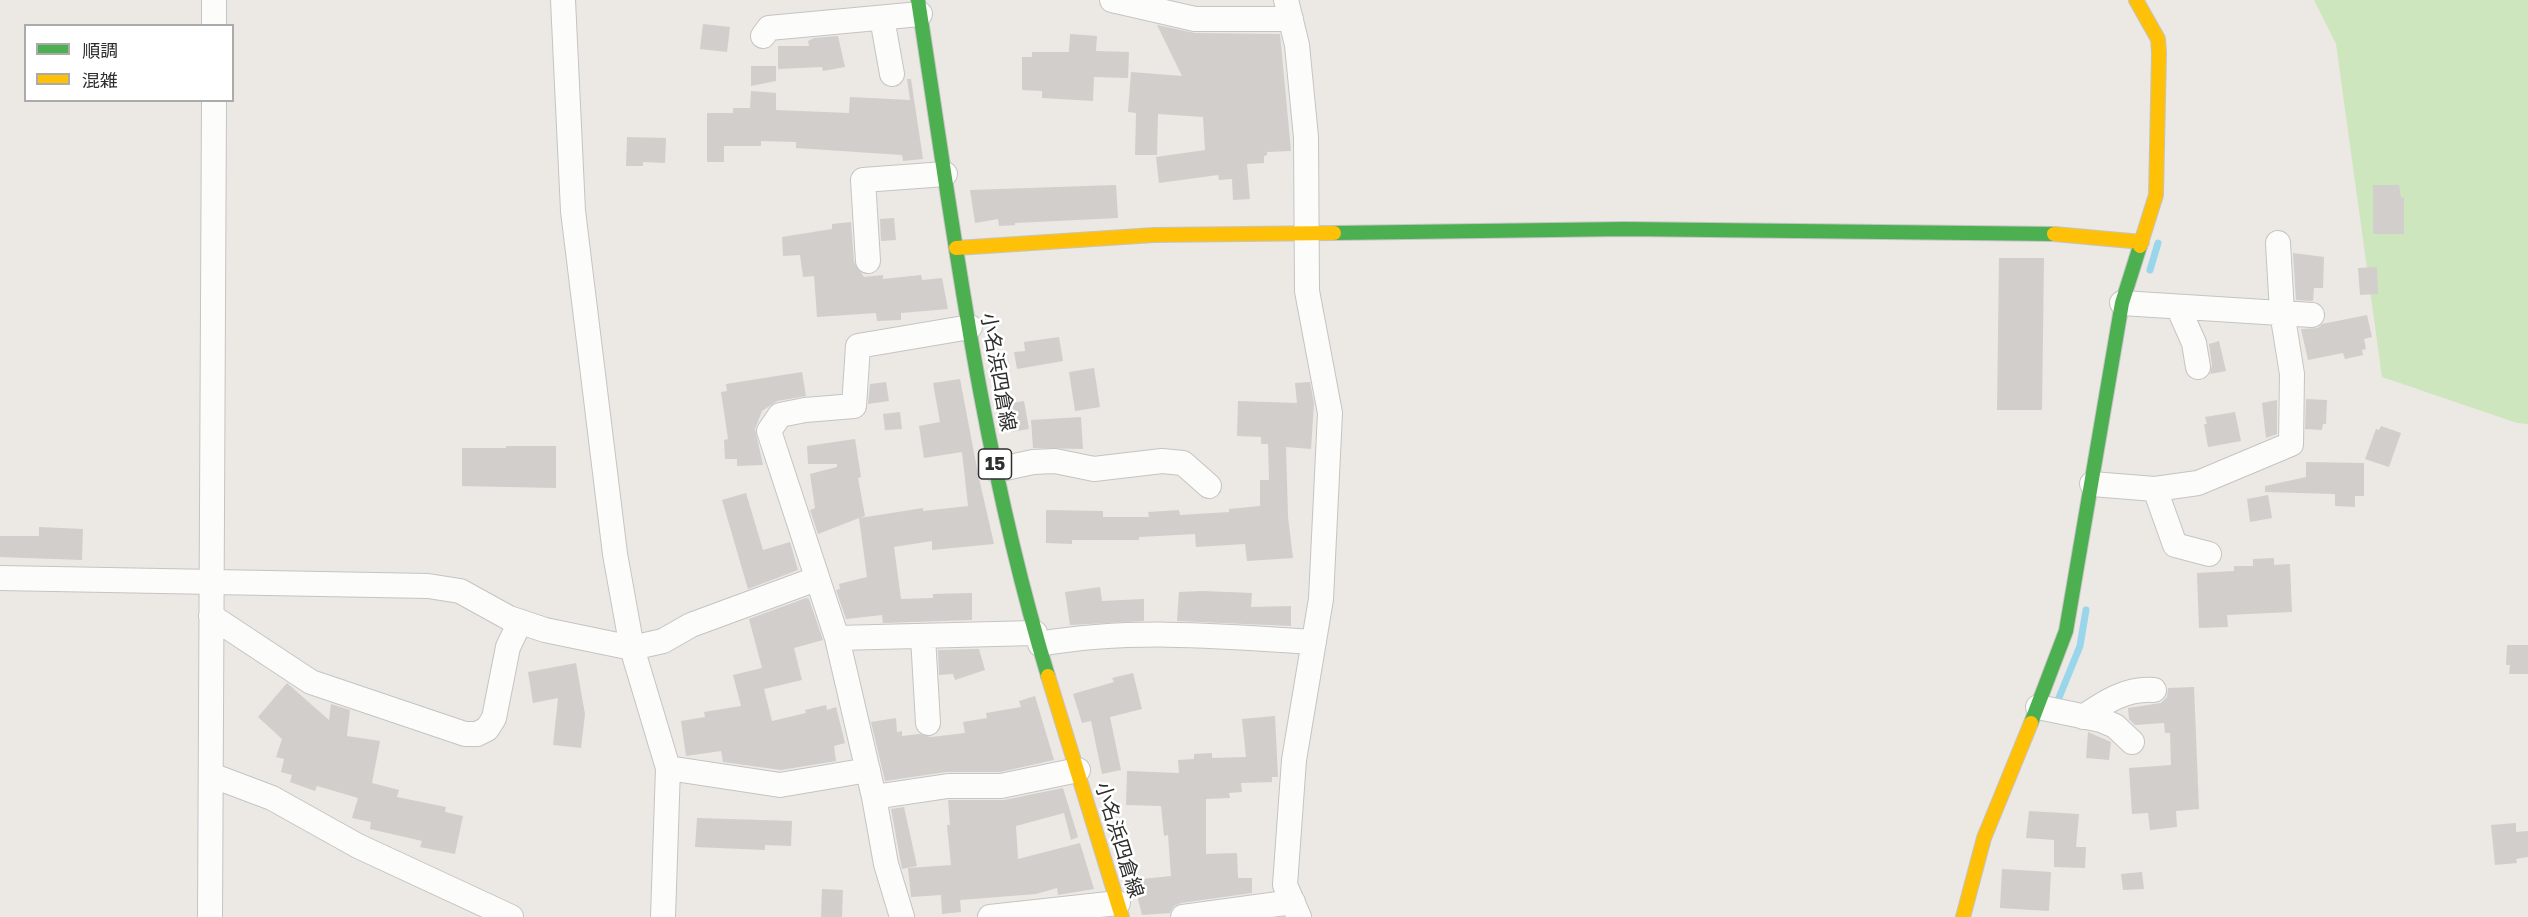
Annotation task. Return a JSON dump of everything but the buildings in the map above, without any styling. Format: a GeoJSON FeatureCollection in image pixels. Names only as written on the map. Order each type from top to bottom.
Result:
{"type":"FeatureCollection","features":[{"type":"Feature","properties":{"kind":"street"},"geometry":{"type":"LineString","coordinates":[[214,0],[214,24]]}},
{"type":"Feature","properties":{"kind":"street"},"geometry":{"type":"LineString","coordinates":[[563,0],[573,211],[615,554],[632,648],[668,768],[663,917]]}},
{"type":"Feature","properties":{"kind":"street"},"geometry":{"type":"LineString","coordinates":[[1112,0],[1195,19],[1289,9],[1301,75],[1309,232],[1307,291],[1330,413],[1321,599],[1293,760],[1285,885],[1296,910],[1183,917]]}},
{"type":"Feature","properties":{"kind":"street"},"geometry":{"type":"LineString","coordinates":[[1963,917],[1984,838],[2049,709],[2100,485],[2142,242],[2156,195],[2158,39],[2136,0]]}},
{"type":"Feature","properties":{"kind":"street"},"geometry":{"type":"LineString","coordinates":[[763,36],[769,28],[882,18],[919,7]]}},
{"type":"Feature","properties":{"kind":"street","name":"小名浜四倉線"},"geometry":{"type":"LineString","coordinates":[[919,7],[956,248],[996,470],[1038,638],[1120,910]]}},
{"type":"Feature","properties":{"kind":"street"},"geometry":{"type":"LineString","coordinates":[[882,18],[892,74]]}},
{"type":"Feature","properties":{"kind":"street"},"geometry":{"type":"LineString","coordinates":[[210,917],[214,102]]}},
{"type":"Feature","properties":{"kind":"street"},"geometry":{"type":"LineString","coordinates":[[868,261],[863,180],[945,174]]}},
{"type":"Feature","properties":{"kind":"street"},"geometry":{"type":"LineString","coordinates":[[956,248],[1154,235],[1625,229],[2049,234],[2142,242]]}},
{"type":"Feature","properties":{"kind":"street"},"geometry":{"type":"LineString","coordinates":[[2100,485],[2155,489],[2198,483],[2291,444],[2292,374],[2282,312],[2278,243]]}},
{"type":"Feature","properties":{"kind":"street"},"geometry":{"type":"LineString","coordinates":[[2132,303],[2312,315]]}},
{"type":"Feature","properties":{"kind":"street"},"geometry":{"type":"LineString","coordinates":[[2178,307],[2194,343],[2199,367]]}},
{"type":"Feature","properties":{"kind":"street"},"geometry":{"type":"LineString","coordinates":[[902,917],[886,864],[874,797],[837,638],[769,431],[780,415],[805,410],[854,406],[858,346],[970,327]]}},
{"type":"Feature","properties":{"kind":"street"},"geometry":{"type":"LineString","coordinates":[[996,470],[1034,462],[1055,461],[1094,469],[1162,461],[1183,463],[1209,486]]}},
{"type":"Feature","properties":{"kind":"street"},"geometry":{"type":"LineString","coordinates":[[2155,489],[2175,545],[2209,554]]}},
{"type":"Feature","properties":{"kind":"street"},"geometry":{"type":"LineString","coordinates":[[0,578],[428,586],[460,591],[520,622],[545,630],[632,648],[663,641],[692,625],[816,579]]}},
{"type":"Feature","properties":{"kind":"street"},"geometry":{"type":"LineString","coordinates":[[210,616],[311,682],[465,734],[477,734],[487,729],[494,718],[508,647],[520,622]]}},
{"type":"Feature","properties":{"kind":"street"},"geometry":{"type":"LineString","coordinates":[[837,638],[1072,638],[1203,634],[1314,642]]}},
{"type":"Feature","properties":{"kind":"street"},"geometry":{"type":"LineString","coordinates":[[923,637],[928,723]]}},
{"type":"Feature","properties":{"kind":"street"},"geometry":{"type":"LineString","coordinates":[[2082,717],[2119,695],[2139,689],[2154,690]]}},
{"type":"Feature","properties":{"kind":"street"},"geometry":{"type":"LineString","coordinates":[[2049,709],[2115,726],[2132,742]]}},
{"type":"Feature","properties":{"kind":"street"},"geometry":{"type":"LineString","coordinates":[[668,768],[780,785],[868,770]]}},
{"type":"Feature","properties":{"kind":"street"},"geometry":{"type":"LineString","coordinates":[[874,797],[948,786],[1001,786],[1077,770]]}},
{"type":"Feature","properties":{"kind":"street"},"geometry":{"type":"LineString","coordinates":[[211,775],[272,798],[358,846],[511,917]]}},
{"type":"Feature","properties":{"kind":"street"},"geometry":{"type":"LineString","coordinates":[[990,917],[1120,910]]}},
{"type":"Feature","properties":{"kind":"green space"},"geometry":{"type":"Polygon","coordinates":[[[2314,0],[2528,0],[2528,424],[2517,423],[2382,377],[2336,44],[2314,0]]]}},
{"type":"Feature","properties":{"kind":"waterway"},"geometry":{"type":"LineString","coordinates":[[2150,270],[2158,243]]}},
{"type":"Feature","properties":{"kind":"waterway"},"geometry":{"type":"LineString","coordinates":[[2056,705],[2080,646],[2086,610]]}},
{"type":"Feature","properties":{"kind":"traffic: fast"},"geometry":{"type":"LineString","coordinates":[[918,0],[957,255],[987,425],[1004,509],[1048,676]]}},
{"type":"Feature","properties":{"kind":"traffic: fast"},"geometry":{"type":"LineString","coordinates":[[1334,233],[1625,229],[2054,234]]}},
{"type":"Feature","properties":{"kind":"traffic: fast"},"geometry":{"type":"LineString","coordinates":[[2031,723],[2066,631],[2122,303],[2140,246]]}},
{"type":"Feature","properties":{"kind":"traffic: slow"},"geometry":{"type":"LineString","coordinates":[[2136,0],[2158,39],[2159,53],[2156,195],[2140,246]]}},
{"type":"Feature","properties":{"kind":"traffic: slow"},"geometry":{"type":"LineString","coordinates":[[956,248],[1154,235],[1334,233]]}},
{"type":"Feature","properties":{"kind":"traffic: slow"},"geometry":{"type":"LineString","coordinates":[[2054,234],[2142,242]]}},
{"type":"Feature","properties":{"kind":"traffic: slow"},"geometry":{"type":"LineString","coordinates":[[1048,676],[1122,917]]}},
{"type":"Feature","properties":{"kind":"traffic: slow"},"geometry":{"type":"LineString","coordinates":[[1963,917],[1984,838],[2031,723]]}}]}
